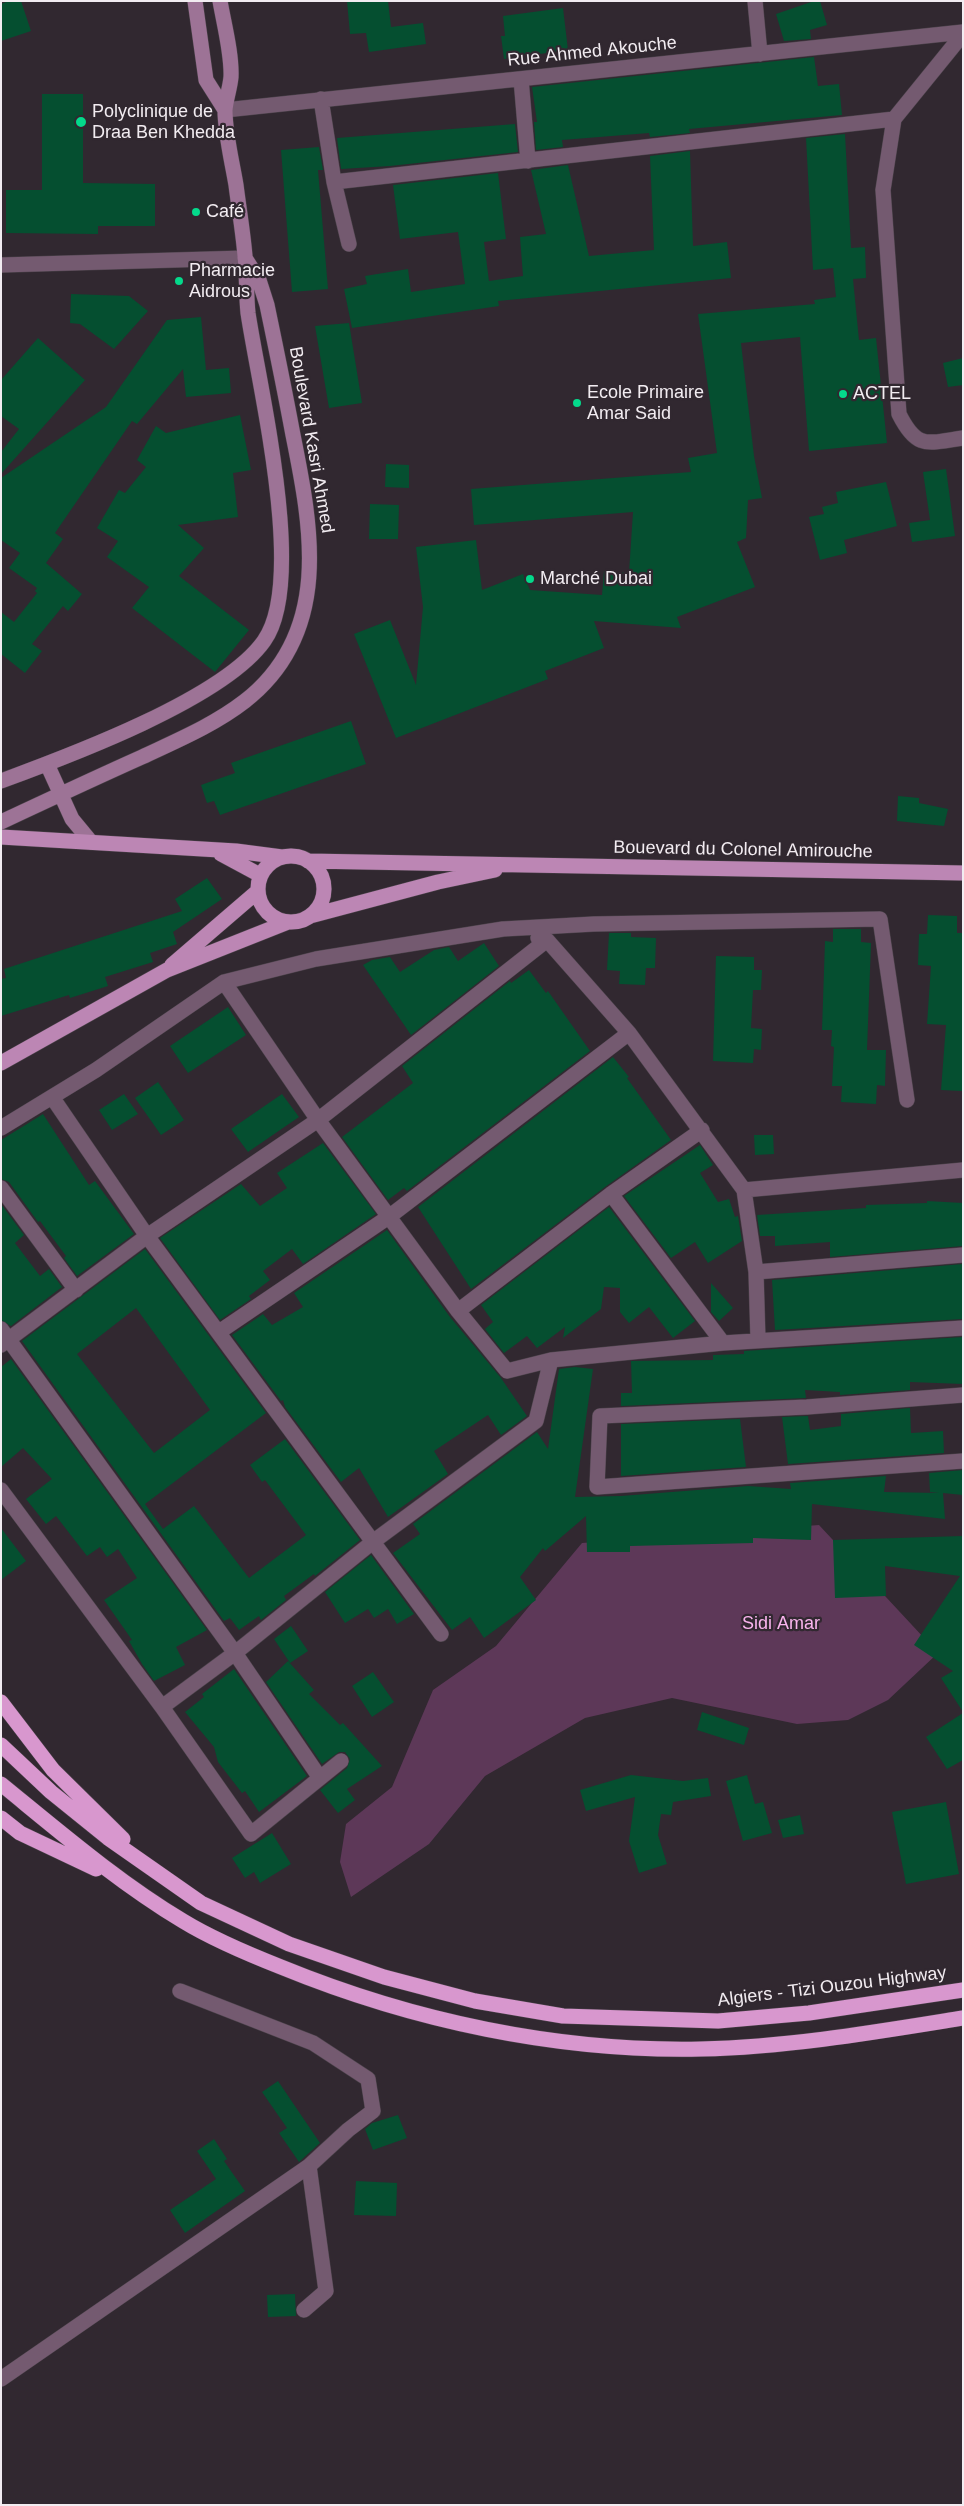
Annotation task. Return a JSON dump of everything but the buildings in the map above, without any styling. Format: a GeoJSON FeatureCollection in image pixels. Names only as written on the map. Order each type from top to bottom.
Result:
{"type":"FeatureCollection","features":[{"type":"Feature","properties":{"kind":"highway"},"geometry":{"type":"LineString","coordinates":[[1,1702],[52,1770],[156,1872]]}},
{"type":"Feature","properties":{"kind":"highway","name":"Algiers - Tizi Ouzou Highway"},"geometry":{"type":"LineString","coordinates":[[1,1745],[51,1792],[108,1838],[201,1903],[289,1944],[384,1977],[457,1996],[563,2016],[718,2021],[809,2013],[963,1990]]}},
{"type":"Feature","properties":{"kind":"highway"},"geometry":{"type":"LineString","coordinates":[[1,1784],[121,1881],[185,1922],[247,1954],[328,1986],[382,2005],[444,2021],[596,2047],[701,2049],[826,2040],[963,2018]]}},
{"type":"Feature","properties":{"kind":"highway"},"geometry":{"type":"LineString","coordinates":[[1,1818],[20,1833],[121,1881]]}},
{"type":"Feature","properties":{"kind":"main road","name":"Boulevard Kasri Ahmed"},"geometry":{"type":"LineString","coordinates":[[195,1],[206,80],[225,110]]}},
{"type":"Feature","properties":{"kind":"main road","name":"Boulevard Kasri Ahmed"},"geometry":{"type":"LineString","coordinates":[[1,781],[47,764],[136,725],[216,682],[250,657],[265,640],[279,605],[281,582],[280,518],[270,441],[248,312],[245,258],[225,110],[231,76],[220,1]]}},
{"type":"Feature","properties":{"kind":"main road","name":"Boulevard Kasri Ahmed"},"geometry":{"type":"LineString","coordinates":[[1,822],[208,726],[245,701],[270,679],[290,649],[302,619],[310,571],[310,536],[306,499],[267,305],[259,280],[245,258]]}},
{"type":"Feature","properties":{"kind":"main road"},"geometry":{"type":"LineString","coordinates":[[47,764],[72,819],[91,842]]}},
{"type":"Feature","properties":{"kind":"main road"},"geometry":{"type":"LineString","coordinates":[[1,837],[213,850],[282,857],[291,856],[308,861],[322,877],[324,888],[318,908],[310,916],[296,922],[288,922],[271,916],[265,909],[258,891],[260,875],[273,861],[282,857]]}},
{"type":"Feature","properties":{"kind":"main road"},"geometry":{"type":"LineString","coordinates":[[213,850],[260,875]]}},
{"type":"Feature","properties":{"kind":"main road","name":"Bouevard du Colonel Amirouche"},"geometry":{"type":"LineString","coordinates":[[308,861],[963,873]]}},
{"type":"Feature","properties":{"kind":"main road","name":"Bouevard du Colonel Amirouche"},"geometry":{"type":"LineString","coordinates":[[310,916],[438,882],[524,864]]}},
{"type":"Feature","properties":{"kind":"main road"},"geometry":{"type":"LineString","coordinates":[[167,970],[258,891]]}},
{"type":"Feature","properties":{"kind":"main road"},"geometry":{"type":"LineString","coordinates":[[1,1063],[167,970],[288,922]]}},
{"type":"Feature","properties":{"kind":"street"},"geometry":{"type":"LineString","coordinates":[[755,1],[760,54]]}},
{"type":"Feature","properties":{"kind":"street","name":"Rue Ahmed Akouche"},"geometry":{"type":"LineString","coordinates":[[225,110],[963,33]]}},
{"type":"Feature","properties":{"kind":"street"},"geometry":{"type":"LineString","coordinates":[[963,33],[894,119],[883,190],[899,414],[909,434],[927,443],[963,438]]}},
{"type":"Feature","properties":{"kind":"street"},"geometry":{"type":"LineString","coordinates":[[521,79],[528,161]]}},
{"type":"Feature","properties":{"kind":"street"},"geometry":{"type":"LineString","coordinates":[[321,100],[334,182],[349,244]]}},
{"type":"Feature","properties":{"kind":"street"},"geometry":{"type":"LineString","coordinates":[[334,182],[894,119]]}},
{"type":"Feature","properties":{"kind":"street"},"geometry":{"type":"LineString","coordinates":[[1,265],[245,258]]}},
{"type":"Feature","properties":{"kind":"street"},"geometry":{"type":"LineString","coordinates":[[1,1128],[52,1097],[224,982],[316,959],[503,929],[604,924],[880,919],[907,1100]]}},
{"type":"Feature","properties":{"kind":"street"},"geometry":{"type":"LineString","coordinates":[[503,929],[547,940],[629,1033],[702,1130],[744,1190],[756,1272],[758,1340]]}},
{"type":"Feature","properties":{"kind":"street"},"geometry":{"type":"LineString","coordinates":[[320,1778],[235,1653],[4,1338],[76,1290],[147,1236],[318,1120],[547,940]]}},
{"type":"Feature","properties":{"kind":"street"},"geometry":{"type":"LineString","coordinates":[[224,982],[318,1120],[458,1311],[507,1371],[551,1360],[723,1343],[963,1328]]}},
{"type":"Feature","properties":{"kind":"street"},"geometry":{"type":"LineString","coordinates":[[219,1332],[390,1216],[629,1033]]}},
{"type":"Feature","properties":{"kind":"street"},"geometry":{"type":"LineString","coordinates":[[52,1097],[147,1236],[441,1634]]}},
{"type":"Feature","properties":{"kind":"street"},"geometry":{"type":"LineString","coordinates":[[458,1311],[611,1194],[702,1130]]}},
{"type":"Feature","properties":{"kind":"street"},"geometry":{"type":"LineString","coordinates":[[744,1190],[963,1170]]}},
{"type":"Feature","properties":{"kind":"street"},"geometry":{"type":"LineString","coordinates":[[1,1188],[76,1290]]}},
{"type":"Feature","properties":{"kind":"street"},"geometry":{"type":"LineString","coordinates":[[611,1194],[723,1343]]}},
{"type":"Feature","properties":{"kind":"street"},"geometry":{"type":"LineString","coordinates":[[756,1272],[963,1255]]}},
{"type":"Feature","properties":{"kind":"street"},"geometry":{"type":"LineString","coordinates":[[162,1707],[235,1653],[374,1541],[536,1422],[551,1360]]}},
{"type":"Feature","properties":{"kind":"street"},"geometry":{"type":"LineString","coordinates":[[963,1395],[807,1407],[600,1416],[597,1487],[963,1461]]}},
{"type":"Feature","properties":{"kind":"street"},"geometry":{"type":"LineString","coordinates":[[1,1490],[162,1707],[251,1834],[341,1761]]}},
{"type":"Feature","properties":{"kind":"street"},"geometry":{"type":"LineString","coordinates":[[1,2379],[150,2278],[309,2166],[348,2130],[373,2111],[368,2079],[313,2043],[180,1991]]}},
{"type":"Feature","properties":{"kind":"street"},"geometry":{"type":"LineString","coordinates":[[304,2310],[326,2290],[309,2166]]}},
{"type":"Feature","properties":{"kind":"green space","name":"Sidi Amar"},"geometry":{"type":"Polygon","coordinates":[[[819,1525],[938,1653],[888,1700],[848,1720],[797,1724],[672,1698],[585,1718],[485,1776],[429,1844],[351,1897],[340,1862],[346,1824],[392,1787],[433,1690],[496,1646],[582,1543],[819,1525]]]}},
{"type":"Feature","properties":{"kind":"place","name":"Polyclinique de Draa Ben Khedda"},"geometry":{"type":"Point","coordinates":[81,122]}},
{"type":"Feature","properties":{"kind":"place","name":"Café"},"geometry":{"type":"Point","coordinates":[196,212]}},
{"type":"Feature","properties":{"kind":"place","name":"Pharmacie Aidrous"},"geometry":{"type":"Point","coordinates":[179,281]}},
{"type":"Feature","properties":{"kind":"place","name":"ACTEL"},"geometry":{"type":"Point","coordinates":[843,394]}},
{"type":"Feature","properties":{"kind":"place","name":"Ecole Primaire Amar Said"},"geometry":{"type":"Point","coordinates":[577,403]}},
{"type":"Feature","properties":{"kind":"place","name":"Marché Dubai"},"geometry":{"type":"Point","coordinates":[530,579]}}]}
